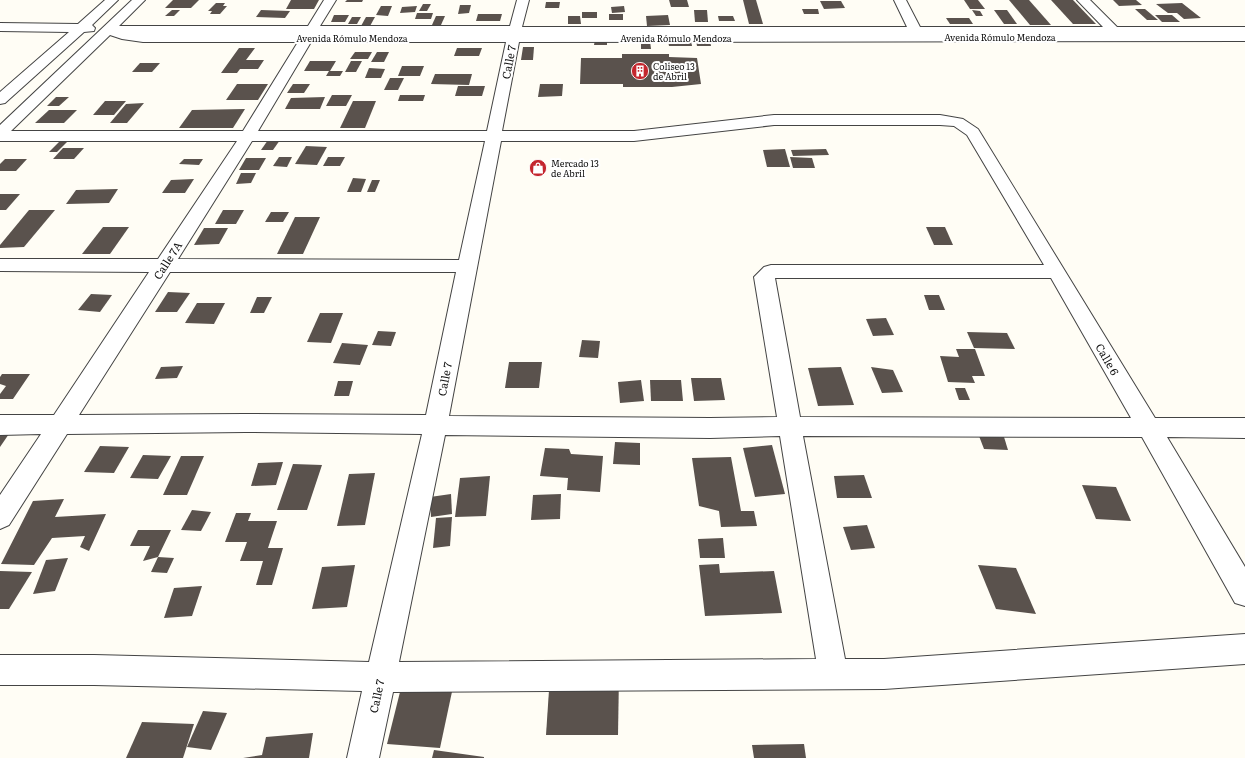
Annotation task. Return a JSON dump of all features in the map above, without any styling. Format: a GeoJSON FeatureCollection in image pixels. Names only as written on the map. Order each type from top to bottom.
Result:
{"type":"FeatureCollection","features":[{"type":"Feature","properties":{"kind":"street"},"geometry":{"type":"LineString","coordinates":[[0,100],[112,0]]}},
{"type":"Feature","properties":{"kind":"street"},"geometry":{"type":"LineString","coordinates":[[0,133],[139,0]]}},
{"type":"Feature","properties":{"kind":"street","name":"Calle 7A"},"geometry":{"type":"LineString","coordinates":[[0,517],[247,136],[330,0]]}},
{"type":"Feature","properties":{"kind":"street","name":"Calle 7"},"geometry":{"type":"LineString","coordinates":[[363,758],[435,424],[522,0]]}},
{"type":"Feature","properties":{"kind":"street"},"geometry":{"type":"LineString","coordinates":[[900,0],[916,31]]}},
{"type":"Feature","properties":{"kind":"street"},"geometry":{"type":"LineString","coordinates":[[1083,0],[1117,34]]}},
{"type":"Feature","properties":{"kind":"street","name":"Avenida Rómulo Mendoza"},"geometry":{"type":"LineString","coordinates":[[0,28],[82,28],[109,30],[308,34],[1117,34],[1245,31]]}},
{"type":"Feature","properties":{"kind":"street","name":"Avenida Rómulo Mendoza"},"geometry":{"type":"LineString","coordinates":[[514,34],[916,31],[1245,37]]}},
{"type":"Feature","properties":{"kind":"street","name":"Calle 6"},"geometry":{"type":"LineString","coordinates":[[493,136],[634,136],[774,120],[940,120],[958,122],[967,127],[973,132],[1057,271],[1245,594]]}},
{"type":"Feature","properties":{"kind":"street"},"geometry":{"type":"LineString","coordinates":[[0,136],[493,136]]}},
{"type":"Feature","properties":{"kind":"street"},"geometry":{"type":"LineString","coordinates":[[0,265],[467,266]]}},
{"type":"Feature","properties":{"kind":"street"},"geometry":{"type":"LineString","coordinates":[[833,674],[764,277],[771,272],[1057,271]]}},
{"type":"Feature","properties":{"kind":"street"},"geometry":{"type":"LineString","coordinates":[[0,425],[59,426],[238,423],[710,428],[791,426],[1245,428]]}},
{"type":"Feature","properties":{"kind":"street"},"geometry":{"type":"LineString","coordinates":[[0,670],[94,670],[380,677],[884,674],[1245,649]]}},
{"type":"Feature","properties":{"kind":"building"},"geometry":{"type":"Polygon","coordinates":[[[173,0],[199,0],[191,8],[165,8],[173,0]]]}},
{"type":"Feature","properties":{"kind":"building"},"geometry":{"type":"Polygon","coordinates":[[[291,0],[319,0],[314,9],[286,9],[291,0]]]}},
{"type":"Feature","properties":{"kind":"building"},"geometry":{"type":"Polygon","coordinates":[[[347,0],[363,0],[362,2],[345,2],[347,0]]]}},
{"type":"Feature","properties":{"kind":"building"},"geometry":{"type":"Polygon","coordinates":[[[669,0],[687,0],[689,7],[671,7],[669,0]]]}},
{"type":"Feature","properties":{"kind":"building"},"geometry":{"type":"Polygon","coordinates":[[[743,0],[756,0],[763,24],[749,24],[743,0]]]}},
{"type":"Feature","properties":{"kind":"building"},"geometry":{"type":"Polygon","coordinates":[[[964,0],[978,0],[985,9],[970,9],[964,0]]]}},
{"type":"Feature","properties":{"kind":"building"},"geometry":{"type":"Polygon","coordinates":[[[1009,0],[1029,0],[1051,25],[1030,25],[1009,0]]]}},
{"type":"Feature","properties":{"kind":"building"},"geometry":{"type":"Polygon","coordinates":[[[1051,0],[1073,0],[1096,24],[1073,24],[1051,0]]]}},
{"type":"Feature","properties":{"kind":"building"},"geometry":{"type":"Polygon","coordinates":[[[1113,0],[1136,0],[1142,5],[1119,6],[1113,0]]]}},
{"type":"Feature","properties":{"kind":"building"},"geometry":{"type":"Polygon","coordinates":[[[820,1],[841,1],[845,8],[824,9],[820,1]]]}},
{"type":"Feature","properties":{"kind":"building"},"geometry":{"type":"Polygon","coordinates":[[[546,2],[560,2],[559,8],[545,8],[546,2]]]}},
{"type":"Feature","properties":{"kind":"building"},"geometry":{"type":"Polygon","coordinates":[[[216,3],[225,3],[223,6],[227,6],[220,14],[210,14],[212,11],[208,11],[216,3]]]}},
{"type":"Feature","properties":{"kind":"building"},"geometry":{"type":"Polygon","coordinates":[[[1182,3],[1201,18],[1184,19],[1177,13],[1168,13],[1156,4],[1182,3]]]}},
{"type":"Feature","properties":{"kind":"building"},"geometry":{"type":"Polygon","coordinates":[[[423,4],[431,4],[427,11],[419,11],[423,4]]]}},
{"type":"Feature","properties":{"kind":"building"},"geometry":{"type":"Polygon","coordinates":[[[460,5],[471,5],[469,13],[458,14],[460,5]]]}},
{"type":"Feature","properties":{"kind":"building"},"geometry":{"type":"Polygon","coordinates":[[[381,6],[392,6],[388,16],[376,15],[381,6]]]}},
{"type":"Feature","properties":{"kind":"building"},"geometry":{"type":"Polygon","coordinates":[[[417,6],[415,12],[400,13],[402,7],[417,6]]]}},
{"type":"Feature","properties":{"kind":"building"},"geometry":{"type":"Polygon","coordinates":[[[624,6],[625,12],[612,13],[611,7],[624,6]]]}},
{"type":"Feature","properties":{"kind":"building"},"geometry":{"type":"Polygon","coordinates":[[[802,9],[818,9],[819,14],[804,14],[802,9]]]}},
{"type":"Feature","properties":{"kind":"building"},"geometry":{"type":"Polygon","coordinates":[[[1135,9],[1145,9],[1158,20],[1147,20],[1135,9]]]}},
{"type":"Feature","properties":{"kind":"building"},"geometry":{"type":"Polygon","coordinates":[[[172,10],[180,10],[174,16],[165,16],[172,10]]]}},
{"type":"Feature","properties":{"kind":"building"},"geometry":{"type":"Polygon","coordinates":[[[261,10],[290,11],[285,18],[256,17],[261,10]]]}},
{"type":"Feature","properties":{"kind":"building"},"geometry":{"type":"Polygon","coordinates":[[[694,10],[707,10],[708,22],[695,22],[694,10]]]}},
{"type":"Feature","properties":{"kind":"building"},"geometry":{"type":"Polygon","coordinates":[[[972,10],[980,11],[983,16],[976,16],[972,10]]]}},
{"type":"Feature","properties":{"kind":"building"},"geometry":{"type":"Polygon","coordinates":[[[994,10],[1007,10],[1017,24],[1004,24],[994,10]]]}},
{"type":"Feature","properties":{"kind":"building"},"geometry":{"type":"Polygon","coordinates":[[[582,12],[597,12],[597,18],[582,18],[582,12]]]}},
{"type":"Feature","properties":{"kind":"building"},"geometry":{"type":"Polygon","coordinates":[[[417,13],[433,13],[431,19],[415,19],[417,13]]]}},
{"type":"Feature","properties":{"kind":"building"},"geometry":{"type":"Polygon","coordinates":[[[478,14],[502,14],[500,21],[476,21],[478,14]]]}},
{"type":"Feature","properties":{"kind":"building"},"geometry":{"type":"Polygon","coordinates":[[[609,14],[623,14],[623,20],[609,20],[609,14]]]}},
{"type":"Feature","properties":{"kind":"building"},"geometry":{"type":"Polygon","coordinates":[[[334,15],[349,15],[345,22],[331,22],[334,15]]]}},
{"type":"Feature","properties":{"kind":"building"},"geometry":{"type":"Polygon","coordinates":[[[668,15],[670,25],[647,26],[646,16],[668,15]]]}},
{"type":"Feature","properties":{"kind":"building"},"geometry":{"type":"Polygon","coordinates":[[[1155,15],[1172,15],[1180,22],[1162,22],[1155,15]]]}},
{"type":"Feature","properties":{"kind":"building"},"geometry":{"type":"Polygon","coordinates":[[[436,16],[445,16],[441,25],[432,25],[436,16]]]}},
{"type":"Feature","properties":{"kind":"building"},"geometry":{"type":"Polygon","coordinates":[[[568,16],[580,16],[581,24],[568,24],[568,16]]]}},
{"type":"Feature","properties":{"kind":"building"},"geometry":{"type":"Polygon","coordinates":[[[718,16],[733,16],[735,21],[719,21],[718,16]]]}},
{"type":"Feature","properties":{"kind":"building"},"geometry":{"type":"Polygon","coordinates":[[[352,17],[361,17],[357,24],[348,24],[352,17]]]}},
{"type":"Feature","properties":{"kind":"building"},"geometry":{"type":"Polygon","coordinates":[[[366,17],[375,17],[370,26],[361,26],[366,17]]]}},
{"type":"Feature","properties":{"kind":"building"},"geometry":{"type":"Polygon","coordinates":[[[946,18],[969,18],[973,24],[950,24],[946,18]]]}},
{"type":"Feature","properties":{"kind":"building"},"geometry":{"type":"Polygon","coordinates":[[[595,40],[607,40],[607,45],[594,45],[595,40]]]}},
{"type":"Feature","properties":{"kind":"building"},"geometry":{"type":"Polygon","coordinates":[[[691,40],[692,46],[669,46],[668,41],[691,40]]]}},
{"type":"Feature","properties":{"kind":"building"},"geometry":{"type":"Polygon","coordinates":[[[641,41],[650,41],[651,49],[641,49],[641,41]]]}},
{"type":"Feature","properties":{"kind":"building"},"geometry":{"type":"Polygon","coordinates":[[[696,41],[710,41],[711,46],[697,46],[696,41]]]}},
{"type":"Feature","properties":{"kind":"building"},"geometry":{"type":"Polygon","coordinates":[[[523,47],[534,47],[533,60],[521,60],[523,47]]]}},
{"type":"Feature","properties":{"kind":"building"},"geometry":{"type":"Polygon","coordinates":[[[239,48],[255,48],[246,60],[264,60],[258,69],[240,69],[237,73],[221,73],[239,48]]]}},
{"type":"Feature","properties":{"kind":"building"},"geometry":{"type":"Polygon","coordinates":[[[457,48],[482,48],[479,56],[454,56],[457,48]]]}},
{"type":"Feature","properties":{"kind":"building"},"geometry":{"type":"Polygon","coordinates":[[[355,52],[372,52],[368,59],[350,59],[355,52]]]}},
{"type":"Feature","properties":{"kind":"building"},"geometry":{"type":"Polygon","coordinates":[[[377,52],[389,52],[384,62],[371,62],[377,52]]]}},
{"type":"Feature","properties":{"kind":"building","name":"Coliseo 13 de Abril"},"geometry":{"type":"Polygon","coordinates":[[[622,54],[669,54],[669,57],[697,58],[701,84],[672,87],[623,87],[623,84],[580,84],[581,58],[622,58],[622,54]]]}},
{"type":"Feature","properties":{"kind":"building"},"geometry":{"type":"Polygon","coordinates":[[[310,61],[336,61],[330,71],[304,71],[310,61]]]}},
{"type":"Feature","properties":{"kind":"building"},"geometry":{"type":"Polygon","coordinates":[[[351,61],[362,61],[356,72],[345,72],[351,61]]]}},
{"type":"Feature","properties":{"kind":"building"},"geometry":{"type":"Polygon","coordinates":[[[140,63],[160,63],[152,72],[132,72],[140,63]]]}},
{"type":"Feature","properties":{"kind":"building"},"geometry":{"type":"Polygon","coordinates":[[[402,66],[424,66],[420,76],[398,76],[402,66]]]}},
{"type":"Feature","properties":{"kind":"building"},"geometry":{"type":"Polygon","coordinates":[[[369,68],[385,69],[381,78],[365,78],[369,68]]]}},
{"type":"Feature","properties":{"kind":"building"},"geometry":{"type":"Polygon","coordinates":[[[329,71],[343,71],[340,76],[326,76],[329,71]]]}},
{"type":"Feature","properties":{"kind":"building"},"geometry":{"type":"Polygon","coordinates":[[[435,74],[472,74],[469,85],[431,84],[435,74]]]}},
{"type":"Feature","properties":{"kind":"building"},"geometry":{"type":"Polygon","coordinates":[[[390,78],[404,78],[398,90],[384,90],[390,78]]]}},
{"type":"Feature","properties":{"kind":"building"},"geometry":{"type":"Polygon","coordinates":[[[237,84],[268,84],[258,100],[226,100],[237,84]]]}},
{"type":"Feature","properties":{"kind":"building"},"geometry":{"type":"Polygon","coordinates":[[[293,84],[310,84],[304,93],[287,93],[293,84]]]}},
{"type":"Feature","properties":{"kind":"building"},"geometry":{"type":"Polygon","coordinates":[[[540,84],[563,84],[562,96],[538,97],[540,84]]]}},
{"type":"Feature","properties":{"kind":"building"},"geometry":{"type":"Polygon","coordinates":[[[458,86],[485,86],[482,96],[455,96],[458,86]]]}},
{"type":"Feature","properties":{"kind":"building"},"geometry":{"type":"Polygon","coordinates":[[[332,95],[352,95],[346,106],[326,106],[332,95]]]}},
{"type":"Feature","properties":{"kind":"building"},"geometry":{"type":"Polygon","coordinates":[[[400,95],[425,95],[423,101],[398,101],[400,95]]]}},
{"type":"Feature","properties":{"kind":"building"},"geometry":{"type":"Polygon","coordinates":[[[56,97],[69,97],[59,106],[47,106],[56,97]]]}},
{"type":"Feature","properties":{"kind":"building"},"geometry":{"type":"Polygon","coordinates":[[[325,97],[320,109],[285,109],[291,98],[325,97]]]}},
{"type":"Feature","properties":{"kind":"building"},"geometry":{"type":"Polygon","coordinates":[[[105,101],[126,101],[114,115],[93,115],[105,101]]]}},
{"type":"Feature","properties":{"kind":"building"},"geometry":{"type":"Polygon","coordinates":[[[353,101],[376,101],[365,128],[340,128],[353,101]]]}},
{"type":"Feature","properties":{"kind":"building"},"geometry":{"type":"Polygon","coordinates":[[[144,103],[127,123],[110,123],[126,104],[144,103]]]}},
{"type":"Feature","properties":{"kind":"building"},"geometry":{"type":"Polygon","coordinates":[[[245,109],[233,128],[179,128],[192,110],[245,109]]]}},
{"type":"Feature","properties":{"kind":"building"},"geometry":{"type":"Polygon","coordinates":[[[49,110],[77,110],[64,123],[35,123],[49,110]]]}},
{"type":"Feature","properties":{"kind":"building"},"geometry":{"type":"Polygon","coordinates":[[[268,140],[280,140],[273,150],[261,150],[268,140]]]}},
{"type":"Feature","properties":{"kind":"building"},"geometry":{"type":"Polygon","coordinates":[[[59,142],[67,142],[57,152],[49,152],[59,142]]]}},
{"type":"Feature","properties":{"kind":"building"},"geometry":{"type":"Polygon","coordinates":[[[306,146],[327,147],[317,165],[295,164],[306,146]]]}},
{"type":"Feature","properties":{"kind":"building"},"geometry":{"type":"Polygon","coordinates":[[[63,148],[84,148],[74,159],[53,159],[63,148]]]}},
{"type":"Feature","properties":{"kind":"building"},"geometry":{"type":"Polygon","coordinates":[[[785,149],[790,167],[767,167],[763,150],[785,149]]]}},
{"type":"Feature","properties":{"kind":"building"},"geometry":{"type":"Polygon","coordinates":[[[826,149],[829,155],[793,156],[791,150],[826,149]]]}},
{"type":"Feature","properties":{"kind":"building"},"geometry":{"type":"Polygon","coordinates":[[[279,157],[292,157],[287,167],[273,166],[279,157]]]}},
{"type":"Feature","properties":{"kind":"building"},"geometry":{"type":"Polygon","coordinates":[[[328,157],[345,157],[340,166],[323,166],[328,157]]]}},
{"type":"Feature","properties":{"kind":"building"},"geometry":{"type":"Polygon","coordinates":[[[790,157],[812,158],[815,168],[793,168],[790,157]]]}},
{"type":"Feature","properties":{"kind":"building"},"geometry":{"type":"Polygon","coordinates":[[[246,158],[266,158],[259,170],[239,170],[246,158]]]}},
{"type":"Feature","properties":{"kind":"building"},"geometry":{"type":"Polygon","coordinates":[[[5,159],[27,159],[16,171],[0,171],[0,164],[5,159]]]}},
{"type":"Feature","properties":{"kind":"building"},"geometry":{"type":"Polygon","coordinates":[[[184,159],[203,159],[199,165],[179,164],[184,159]]]}},
{"type":"Feature","properties":{"kind":"building"},"geometry":{"type":"Polygon","coordinates":[[[241,173],[256,173],[251,183],[236,184],[241,173]]]}},
{"type":"Feature","properties":{"kind":"building"},"geometry":{"type":"Polygon","coordinates":[[[353,178],[366,179],[361,192],[347,192],[353,178]]]}},
{"type":"Feature","properties":{"kind":"building"},"geometry":{"type":"Polygon","coordinates":[[[194,179],[185,193],[162,193],[171,180],[194,179]]]}},
{"type":"Feature","properties":{"kind":"building"},"geometry":{"type":"Polygon","coordinates":[[[372,180],[380,180],[375,192],[367,192],[372,180]]]}},
{"type":"Feature","properties":{"kind":"building"},"geometry":{"type":"Polygon","coordinates":[[[118,189],[109,203],[66,204],[76,190],[118,189]]]}},
{"type":"Feature","properties":{"kind":"building"},"geometry":{"type":"Polygon","coordinates":[[[0,194],[20,194],[6,210],[0,210],[0,194]]]}},
{"type":"Feature","properties":{"kind":"building"},"geometry":{"type":"Polygon","coordinates":[[[29,210],[55,210],[24,247],[0,248],[0,245],[29,210]]]}},
{"type":"Feature","properties":{"kind":"building"},"geometry":{"type":"Polygon","coordinates":[[[223,210],[244,210],[236,224],[215,224],[223,210]]]}},
{"type":"Feature","properties":{"kind":"building"},"geometry":{"type":"Polygon","coordinates":[[[271,212],[289,212],[283,222],[265,222],[271,212]]]}},
{"type":"Feature","properties":{"kind":"building"},"geometry":{"type":"Polygon","coordinates":[[[295,217],[320,217],[303,254],[277,254],[295,217]]]}},
{"type":"Feature","properties":{"kind":"building"},"geometry":{"type":"Polygon","coordinates":[[[103,227],[129,227],[110,254],[82,254],[103,227]]]}},
{"type":"Feature","properties":{"kind":"building"},"geometry":{"type":"Polygon","coordinates":[[[926,227],[945,227],[953,245],[934,245],[926,227]]]}},
{"type":"Feature","properties":{"kind":"building"},"geometry":{"type":"Polygon","coordinates":[[[204,228],[228,228],[219,244],[194,245],[204,228]]]}},
{"type":"Feature","properties":{"kind":"building"},"geometry":{"type":"Polygon","coordinates":[[[168,292],[190,293],[177,312],[155,312],[168,292]]]}},
{"type":"Feature","properties":{"kind":"building"},"geometry":{"type":"Polygon","coordinates":[[[91,294],[112,295],[100,312],[78,310],[91,294]]]}},
{"type":"Feature","properties":{"kind":"building"},"geometry":{"type":"Polygon","coordinates":[[[924,295],[939,295],[945,310],[929,310],[924,295]]]}},
{"type":"Feature","properties":{"kind":"building"},"geometry":{"type":"Polygon","coordinates":[[[257,297],[272,297],[264,313],[250,313],[257,297]]]}},
{"type":"Feature","properties":{"kind":"building"},"geometry":{"type":"Polygon","coordinates":[[[197,303],[225,303],[214,324],[185,323],[197,303]]]}},
{"type":"Feature","properties":{"kind":"building"},"geometry":{"type":"Polygon","coordinates":[[[320,313],[343,313],[331,343],[307,342],[320,313]]]}},
{"type":"Feature","properties":{"kind":"building"},"geometry":{"type":"Polygon","coordinates":[[[886,318],[894,335],[873,336],[866,319],[886,318]]]}},
{"type":"Feature","properties":{"kind":"building"},"geometry":{"type":"Polygon","coordinates":[[[378,331],[396,332],[391,346],[372,345],[378,331]]]}},
{"type":"Feature","properties":{"kind":"building"},"geometry":{"type":"Polygon","coordinates":[[[967,332],[1007,333],[1015,349],[974,348],[967,332]]]}},
{"type":"Feature","properties":{"kind":"building"},"geometry":{"type":"Polygon","coordinates":[[[582,340],[600,341],[598,358],[579,357],[582,340]]]}},
{"type":"Feature","properties":{"kind":"building"},"geometry":{"type":"Polygon","coordinates":[[[342,343],[368,345],[360,365],[333,363],[342,343]]]}},
{"type":"Feature","properties":{"kind":"building"},"geometry":{"type":"Polygon","coordinates":[[[956,349],[975,349],[985,376],[972,376],[975,383],[948,382],[940,356],[959,357],[956,349]]]}},
{"type":"Feature","properties":{"kind":"building"},"geometry":{"type":"Polygon","coordinates":[[[509,362],[542,362],[539,388],[505,388],[509,362]]]}},
{"type":"Feature","properties":{"kind":"building"},"geometry":{"type":"Polygon","coordinates":[[[183,366],[177,378],[155,379],[161,367],[183,366]]]}},
{"type":"Feature","properties":{"kind":"building"},"geometry":{"type":"Polygon","coordinates":[[[841,367],[854,405],[818,406],[808,368],[841,367]]]}},
{"type":"Feature","properties":{"kind":"building"},"geometry":{"type":"Polygon","coordinates":[[[871,367],[893,370],[903,392],[882,393],[871,367]]]}},
{"type":"Feature","properties":{"kind":"building"},"geometry":{"type":"Polygon","coordinates":[[[2,374],[30,374],[13,399],[0,399],[0,394],[6,386],[0,384],[0,377],[2,374]]]}},
{"type":"Feature","properties":{"kind":"building"},"geometry":{"type":"Polygon","coordinates":[[[691,378],[721,378],[725,400],[694,401],[691,378]]]}},
{"type":"Feature","properties":{"kind":"building"},"geometry":{"type":"Polygon","coordinates":[[[641,380],[644,401],[620,403],[618,382],[641,380]]]}},
{"type":"Feature","properties":{"kind":"building"},"geometry":{"type":"Polygon","coordinates":[[[650,380],[681,380],[683,401],[651,401],[650,380]]]}},
{"type":"Feature","properties":{"kind":"building"},"geometry":{"type":"Polygon","coordinates":[[[338,381],[353,381],[349,396],[334,396],[338,381]]]}},
{"type":"Feature","properties":{"kind":"building"},"geometry":{"type":"Polygon","coordinates":[[[955,388],[965,388],[970,400],[959,400],[955,388]]]}},
{"type":"Feature","properties":{"kind":"building"},"geometry":{"type":"Polygon","coordinates":[[[0,428],[13,428],[0,447],[0,428]]]}},
{"type":"Feature","properties":{"kind":"building"},"geometry":{"type":"Polygon","coordinates":[[[979,436],[1004,437],[1008,450],[984,449],[979,436]]]}},
{"type":"Feature","properties":{"kind":"building"},"geometry":{"type":"Polygon","coordinates":[[[615,442],[640,443],[640,465],[613,464],[615,442]]]}},
{"type":"Feature","properties":{"kind":"building"},"geometry":{"type":"Polygon","coordinates":[[[772,445],[785,494],[755,497],[743,448],[772,445]]]}},
{"type":"Feature","properties":{"kind":"building"},"geometry":{"type":"Polygon","coordinates":[[[100,446],[129,447],[114,473],[84,472],[100,446]]]}},
{"type":"Feature","properties":{"kind":"building"},"geometry":{"type":"Polygon","coordinates":[[[545,448],[569,449],[571,454],[603,456],[600,492],[567,490],[568,478],[540,476],[545,448]]]}},
{"type":"Feature","properties":{"kind":"building"},"geometry":{"type":"Polygon","coordinates":[[[143,455],[171,456],[158,479],[130,478],[143,455]]]}},
{"type":"Feature","properties":{"kind":"building"},"geometry":{"type":"Polygon","coordinates":[[[181,456],[204,456],[187,495],[163,495],[181,456]]]}},
{"type":"Feature","properties":{"kind":"building"},"geometry":{"type":"Polygon","coordinates":[[[731,457],[741,511],[754,511],[757,526],[721,527],[719,511],[699,506],[692,458],[731,457]]]}},
{"type":"Feature","properties":{"kind":"building"},"geometry":{"type":"Polygon","coordinates":[[[283,462],[276,485],[251,486],[258,463],[283,462]]]}},
{"type":"Feature","properties":{"kind":"building"},"geometry":{"type":"Polygon","coordinates":[[[293,464],[322,465],[307,510],[277,510],[293,464]]]}},
{"type":"Feature","properties":{"kind":"building"},"geometry":{"type":"Polygon","coordinates":[[[375,473],[365,525],[337,526],[349,474],[375,473]]]}},
{"type":"Feature","properties":{"kind":"building"},"geometry":{"type":"Polygon","coordinates":[[[864,475],[872,498],[837,498],[834,476],[864,475]]]}},
{"type":"Feature","properties":{"kind":"building"},"geometry":{"type":"Polygon","coordinates":[[[490,476],[486,516],[455,517],[460,478],[490,476]]]}},
{"type":"Feature","properties":{"kind":"building"},"geometry":{"type":"Polygon","coordinates":[[[1082,485],[1116,487],[1131,521],[1096,519],[1082,485]]]}},
{"type":"Feature","properties":{"kind":"building"},"geometry":{"type":"Polygon","coordinates":[[[451,494],[452,514],[431,517],[430,497],[451,494]]]}},
{"type":"Feature","properties":{"kind":"building"},"geometry":{"type":"Polygon","coordinates":[[[561,494],[560,519],[531,520],[533,495],[561,494]]]}},
{"type":"Feature","properties":{"kind":"building"},"geometry":{"type":"Polygon","coordinates":[[[64,499],[55,517],[106,514],[89,551],[80,547],[85,536],[52,538],[34,565],[1,564],[33,501],[64,499]]]}},
{"type":"Feature","properties":{"kind":"building"},"geometry":{"type":"Polygon","coordinates":[[[192,510],[211,512],[201,531],[181,530],[192,510]]]}},
{"type":"Feature","properties":{"kind":"building"},"geometry":{"type":"Polygon","coordinates":[[[236,513],[251,513],[248,521],[277,521],[268,548],[283,548],[272,585],[256,585],[263,561],[240,561],[247,542],[225,542],[236,513]]]}},
{"type":"Feature","properties":{"kind":"building"},"geometry":{"type":"Polygon","coordinates":[[[452,517],[450,546],[433,548],[436,518],[452,517]]]}},
{"type":"Feature","properties":{"kind":"building"},"geometry":{"type":"Polygon","coordinates":[[[867,525],[875,548],[851,550],[843,527],[867,525]]]}},
{"type":"Feature","properties":{"kind":"building"},"geometry":{"type":"Polygon","coordinates":[[[138,530],[171,530],[158,557],[143,561],[150,546],[130,546],[138,530]]]}},
{"type":"Feature","properties":{"kind":"building"},"geometry":{"type":"Polygon","coordinates":[[[723,538],[725,558],[700,558],[698,539],[723,538]]]}},
{"type":"Feature","properties":{"kind":"building"},"geometry":{"type":"Polygon","coordinates":[[[158,557],[174,558],[167,573],[151,572],[158,557]]]}},
{"type":"Feature","properties":{"kind":"building"},"geometry":{"type":"Polygon","coordinates":[[[68,558],[55,591],[33,594],[46,560],[68,558]]]}},
{"type":"Feature","properties":{"kind":"building"},"geometry":{"type":"Polygon","coordinates":[[[719,564],[720,573],[774,571],[782,613],[705,616],[699,565],[719,564]]]}},
{"type":"Feature","properties":{"kind":"building"},"geometry":{"type":"Polygon","coordinates":[[[355,565],[347,607],[312,609],[322,567],[355,565]]]}},
{"type":"Feature","properties":{"kind":"building"},"geometry":{"type":"Polygon","coordinates":[[[978,565],[1016,568],[1036,614],[996,609],[978,565]]]}},
{"type":"Feature","properties":{"kind":"building"},"geometry":{"type":"Polygon","coordinates":[[[0,571],[32,572],[9,609],[0,609],[0,571]]]}},
{"type":"Feature","properties":{"kind":"building"},"geometry":{"type":"Polygon","coordinates":[[[202,586],[192,616],[164,618],[174,588],[202,586]]]}},
{"type":"Feature","properties":{"kind":"building"},"geometry":{"type":"Polygon","coordinates":[[[550,675],[619,675],[618,735],[546,735],[550,675]]]}},
{"type":"Feature","properties":{"kind":"building"},"geometry":{"type":"Polygon","coordinates":[[[402,684],[453,687],[440,748],[387,744],[402,684]]]}},
{"type":"Feature","properties":{"kind":"building"},"geometry":{"type":"Polygon","coordinates":[[[203,711],[227,713],[211,750],[187,747],[203,711]]]}},
{"type":"Feature","properties":{"kind":"building"},"geometry":{"type":"Polygon","coordinates":[[[142,722],[194,724],[183,758],[126,758],[142,722]]]}},
{"type":"Feature","properties":{"kind":"building"},"geometry":{"type":"Polygon","coordinates":[[[313,733],[309,758],[243,758],[262,755],[266,737],[313,733]]]}},
{"type":"Feature","properties":{"kind":"building"},"geometry":{"type":"Polygon","coordinates":[[[804,744],[806,758],[754,758],[752,745],[804,744]]]}},
{"type":"Feature","properties":{"kind":"building"},"geometry":{"type":"Polygon","coordinates":[[[434,750],[484,757],[484,758],[432,758],[434,750]]]}},
{"type":"Feature","properties":{"kind":"place","name":"Coliseo 13 de Abril"},"geometry":{"type":"Point","coordinates":[640,71]}},
{"type":"Feature","properties":{"kind":"place","name":"Mercado 13 de Abril"},"geometry":{"type":"Point","coordinates":[538,168]}}]}
